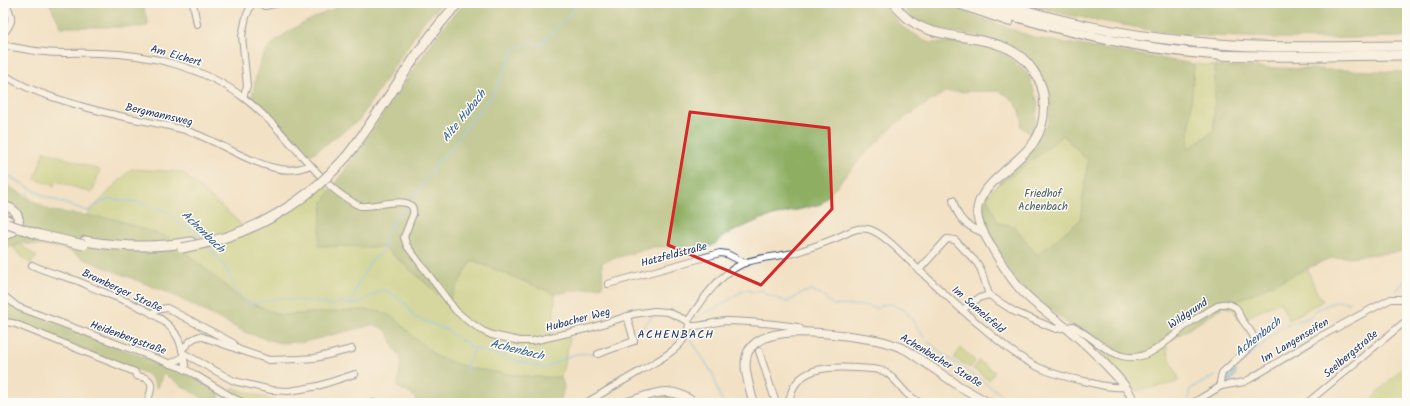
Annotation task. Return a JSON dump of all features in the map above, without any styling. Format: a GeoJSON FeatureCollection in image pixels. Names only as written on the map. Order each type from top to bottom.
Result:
{"type":"FeatureCollection","features":[{"type":"Feature","properties":{"kind":"highway"},"geometry":{"type":"LineString","coordinates":[[345,154],[412,54],[453,3]]}},
{"type":"Feature","properties":{"kind":"highway"},"geometry":{"type":"LineString","coordinates":[[5,221],[63,236],[112,245],[154,246],[194,242],[219,236],[243,227],[277,210],[298,196],[345,154],[367,129],[416,56],[458,3]]}},
{"type":"Feature","properties":{"kind":"highway"},"geometry":{"type":"LineString","coordinates":[[957,3],[996,17],[1042,30],[1069,32]]}},
{"type":"Feature","properties":{"kind":"highway"},"geometry":{"type":"LineString","coordinates":[[973,3],[1069,32],[1144,46],[1219,55],[1407,55]]}},
{"type":"Feature","properties":{"kind":"highway"},"geometry":{"type":"LineString","coordinates":[[1002,3],[1079,24],[1184,42],[1255,46],[1407,46]]}},
{"type":"Feature","properties":{"kind":"main road"},"geometry":{"type":"LineString","coordinates":[[894,3],[906,17],[924,28],[945,35],[991,42],[1007,48],[1021,57],[1030,66],[1040,84],[1044,98],[1044,113],[1040,130],[1034,142],[1023,155],[987,188],[980,199],[977,209],[978,220],[1001,264],[1016,285],[1032,301],[1065,327],[1100,359],[1126,387],[1134,403]]}},
{"type":"Feature","properties":{"kind":"main road"},"geometry":{"type":"LineString","coordinates":[[3,206],[14,210],[19,220],[15,230],[10,234],[3,235]]}},
{"type":"Feature","properties":{"kind":"main road","name":"Achenbacher Straße"},"geometry":{"type":"LineString","coordinates":[[753,403],[746,367],[746,357],[750,348],[756,342],[777,334],[803,331],[863,338],[890,343],[908,351],[959,386],[989,403]]}},
{"type":"Feature","properties":{"kind":"main road"},"geometry":{"type":"LineString","coordinates":[[624,403],[670,391],[680,394],[694,403]]}},
{"type":"Feature","properties":{"kind":"street"},"geometry":{"type":"LineString","coordinates":[[3,34],[11,26],[12,21],[6,3]]}},
{"type":"Feature","properties":{"kind":"street"},"geometry":{"type":"LineString","coordinates":[[193,3],[197,24]]}},
{"type":"Feature","properties":{"kind":"street"},"geometry":{"type":"LineString","coordinates":[[243,97],[247,86],[242,36],[246,17],[252,3],[265,6],[280,3]]}},
{"type":"Feature","properties":{"kind":"street","name":"Am Eichert"},"geometry":{"type":"LineString","coordinates":[[3,45],[46,52],[98,53],[145,57],[192,70],[210,77],[231,88],[267,117],[310,165]]}},
{"type":"Feature","properties":{"kind":"street","name":"Bergmannsweg"},"geometry":{"type":"LineString","coordinates":[[3,74],[23,86],[75,105],[164,125],[207,138],[239,154],[275,168],[291,170],[310,165]]}},
{"type":"Feature","properties":{"kind":"street","name":"Hubacher Weg"},"geometry":{"type":"LineString","coordinates":[[310,165],[329,185],[349,200],[360,206],[372,206],[398,202],[407,202],[412,206],[414,210],[404,237],[405,243],[456,311],[473,324],[492,335],[520,341],[533,341],[590,328],[627,316],[654,311],[673,313],[689,324]]}},
{"type":"Feature","properties":{"kind":"street"},"geometry":{"type":"LineString","coordinates":[[953,200],[956,211],[966,223],[984,233]]}},
{"type":"Feature","properties":{"kind":"street","name":"Im Samelsfeld"},"geometry":{"type":"LineString","coordinates":[[586,403],[672,351],[683,340],[699,305],[730,271],[745,263],[793,253],[860,228],[868,229],[900,252],[962,310],[1004,346],[1024,360],[1039,368],[1062,376],[1113,388],[1126,387]]}},
{"type":"Feature","properties":{"kind":"street"},"geometry":{"type":"LineString","coordinates":[[919,270],[947,239],[951,238],[955,240],[977,263],[990,295],[1015,312],[1056,329],[1065,327]]}},
{"type":"Feature","properties":{"kind":"street","name":"Hatzfeldstraße"},"geometry":{"type":"LineString","coordinates":[[608,284],[720,253],[727,254],[745,263]]}},
{"type":"Feature","properties":{"kind":"street","name":"Bromberger Straße"},"geometry":{"type":"LineString","coordinates":[[32,265],[43,271],[77,280],[152,314],[170,326],[178,337],[186,370]]}},
{"type":"Feature","properties":{"kind":"street","name":"Heidenbergstraße"},"geometry":{"type":"LineString","coordinates":[[3,295],[18,307],[186,370],[235,399],[245,403]]}},
{"type":"Feature","properties":{"kind":"street"},"geometry":{"type":"LineString","coordinates":[[962,310],[979,298],[990,295]]}},
{"type":"Feature","properties":{"kind":"street","name":"Im Langenseifen"},"geometry":{"type":"LineString","coordinates":[[1194,403],[1220,386],[1244,382],[1250,379],[1314,340],[1391,299],[1407,299]]}},
{"type":"Feature","properties":{"kind":"street","name":"Wildgrund"},"geometry":{"type":"LineString","coordinates":[[1065,327],[1073,326],[1109,350],[1122,356],[1139,357],[1155,350],[1189,324],[1208,312],[1223,304],[1231,305],[1236,307],[1240,317],[1255,340],[1253,344],[1222,373],[1220,386]]}},
{"type":"Feature","properties":{"kind":"street"},"geometry":{"type":"LineString","coordinates":[[152,314],[156,310],[167,308],[233,343],[237,349]]}},
{"type":"Feature","properties":{"kind":"street","name":"Hubacher Weg"},"geometry":{"type":"LineString","coordinates":[[598,354],[634,341],[627,316]]}},
{"type":"Feature","properties":{"kind":"street","name":"Seelbergstraße"},"geometry":{"type":"LineString","coordinates":[[1308,403],[1407,320]]}},
{"type":"Feature","properties":{"kind":"street"},"geometry":{"type":"LineString","coordinates":[[689,324],[694,326],[714,322],[738,321],[798,327],[803,331]]}},
{"type":"Feature","properties":{"kind":"street"},"geometry":{"type":"LineString","coordinates":[[3,322],[13,323],[135,372],[136,376],[146,377],[150,380],[152,385],[152,390],[147,403]]}},
{"type":"Feature","properties":{"kind":"street"},"geometry":{"type":"LineString","coordinates":[[170,364],[183,353],[191,339],[200,336],[269,360],[315,358],[352,349]]}},
{"type":"Feature","properties":{"kind":"street"},"geometry":{"type":"LineString","coordinates":[[759,351],[776,403]]}},
{"type":"Feature","properties":{"kind":"street"},"geometry":{"type":"LineString","coordinates":[[183,353],[234,381],[272,390],[288,391],[318,386],[354,374]]}},
{"type":"Feature","properties":{"kind":"street"},"geometry":{"type":"LineString","coordinates":[[789,403],[793,388],[798,380],[808,373],[820,369],[836,367],[873,369],[885,372],[908,394],[920,403]]}},
{"type":"Feature","properties":{"kind":"street"},"geometry":{"type":"LineString","coordinates":[[370,403],[380,403]]}},
{"type":"Feature","properties":{"kind":"highlighted area"},"geometry":{"type":"Polygon","coordinates":[[[690,112],[829,128],[832,209],[761,285],[668,245],[690,112]]]}},
{"type":"Feature","properties":{"kind":"green space"},"geometry":{"type":"Polygon","coordinates":[[[49,3],[113,3],[113,5],[142,3],[149,25],[142,27],[61,27],[49,3]]]}},
{"type":"Feature","properties":{"kind":"green space"},"geometry":{"type":"Polygon","coordinates":[[[345,3],[443,3],[424,21],[359,120],[311,155],[252,97],[258,67],[268,49],[277,40],[311,19],[345,3]]]}},
{"type":"Feature","properties":{"kind":"green space"},"geometry":{"type":"Polygon","coordinates":[[[466,3],[883,3],[902,27],[930,43],[974,42],[1006,54],[1028,74],[1038,103],[1033,136],[1020,126],[1022,120],[1020,111],[1016,104],[1008,96],[999,91],[945,92],[897,123],[861,158],[821,204],[761,219],[725,235],[712,246],[654,247],[602,262],[603,286],[555,294],[472,260],[448,302],[384,247],[318,246],[323,202],[434,40],[452,16],[466,3]]]}},
{"type":"Feature","properties":{"kind":"green space"},"geometry":{"type":"Polygon","coordinates":[[[899,3],[940,3],[1036,38],[1194,64],[1188,149],[1214,131],[1215,66],[1407,72],[1407,251],[1328,259],[1223,307],[1142,359],[1098,348],[1015,281],[980,218],[987,197],[998,223],[1014,226],[1037,255],[1080,220],[1088,161],[1063,135],[1025,166],[994,188],[1028,154],[1048,123],[1050,105],[1044,81],[1018,49],[974,35],[944,31],[914,20],[899,3]]]}},
{"type":"Feature","properties":{"kind":"green space"},"geometry":{"type":"Polygon","coordinates":[[[1024,3],[1407,3],[1407,37],[1313,39],[1177,35],[1063,14],[1024,3]]]}},
{"type":"Feature","properties":{"kind":"green space"},"geometry":{"type":"Polygon","coordinates":[[[1194,64],[1215,66],[1214,131],[1188,149],[1194,64]]]}},
{"type":"Feature","properties":{"kind":"green space","name":"Friedhof Achenbach"},"geometry":{"type":"Polygon","coordinates":[[[1063,135],[1088,161],[1080,220],[1037,256],[1014,226],[998,223],[987,197],[994,188],[1025,166],[1063,135]]]}},
{"type":"Feature","properties":{"kind":"green space"},"geometry":{"type":"Polygon","coordinates":[[[44,151],[100,170],[92,193],[56,181],[54,186],[35,179],[44,151]]]}},
{"type":"Feature","properties":{"kind":"green space"},"geometry":{"type":"Polygon","coordinates":[[[131,169],[182,172],[239,222],[248,235],[286,214],[324,186],[331,191],[323,202],[319,246],[384,247],[447,302],[472,260],[555,294],[553,334],[570,339],[561,377],[526,376],[468,368],[438,357],[412,336],[396,319],[365,310],[280,315],[241,299],[167,237],[86,215],[131,169]]]}},
{"type":"Feature","properties":{"kind":"green space"},"geometry":{"type":"Polygon","coordinates":[[[3,183],[51,211],[114,219],[167,237],[241,299],[280,315],[365,310],[381,311],[396,319],[412,336],[438,357],[468,368],[526,376],[561,377],[564,387],[560,403],[460,403],[457,401],[456,403],[418,403],[414,396],[397,387],[401,357],[396,352],[388,333],[380,327],[372,325],[304,342],[280,343],[247,333],[171,294],[84,259],[66,249],[19,243],[7,249],[7,237],[23,220],[21,212],[16,207],[3,203],[3,183]]]}},
{"type":"Feature","properties":{"kind":"green space"},"geometry":{"type":"Polygon","coordinates":[[[20,244],[37,257],[30,263],[13,247],[20,244]]]}},
{"type":"Feature","properties":{"kind":"green space"},"geometry":{"type":"Polygon","coordinates":[[[3,247],[7,249],[3,259],[3,247]]]}},
{"type":"Feature","properties":{"kind":"green space"},"geometry":{"type":"Polygon","coordinates":[[[1307,268],[1317,293],[1323,301],[1289,320],[1280,302],[1239,321],[1234,309],[1223,307],[1307,268]]]}},
{"type":"Feature","properties":{"kind":"green space"},"geometry":{"type":"Polygon","coordinates":[[[3,298],[20,310],[191,376],[219,392],[220,403],[210,403],[163,374],[157,389],[149,376],[145,373],[3,319],[3,298]]]}},
{"type":"Feature","properties":{"kind":"green space"},"geometry":{"type":"Polygon","coordinates":[[[1166,343],[1168,354],[1179,380],[1175,383],[1136,391],[1098,348],[1142,359],[1166,343]]]}},
{"type":"Feature","properties":{"kind":"green space"},"geometry":{"type":"Polygon","coordinates":[[[961,348],[975,361],[970,368],[954,358],[961,348]]]}},
{"type":"Feature","properties":{"kind":"green space"},"geometry":{"type":"Polygon","coordinates":[[[979,361],[995,372],[989,380],[973,369],[979,361]]]}},
{"type":"Feature","properties":{"kind":"green space"},"geometry":{"type":"Polygon","coordinates":[[[1407,363],[1407,403],[1367,403],[1407,363]]]}},
{"type":"Feature","properties":{"kind":"green space"},"geometry":{"type":"Polygon","coordinates":[[[233,388],[276,401],[299,403],[258,403],[231,393],[233,388]]]}},
{"type":"Feature","properties":{"kind":"green space"},"geometry":{"type":"Polygon","coordinates":[[[669,395],[683,403],[642,403],[669,395]]]}},
{"type":"Feature","properties":{"kind":"water"},"geometry":{"type":"Polygon","coordinates":[[[1233,367],[1235,368],[1236,374],[1232,380],[1227,382],[1223,380],[1224,376],[1233,367]]]}},
{"type":"Feature","properties":{"kind":"waterway","name":"Alte Hubach"},"geometry":{"type":"LineString","coordinates":[[411,200],[430,175],[437,162],[451,149],[466,127],[492,96],[515,48],[532,43],[539,46],[580,3]]}},
{"type":"Feature","properties":{"kind":"waterway","name":"Achenbach"},"geometry":{"type":"LineString","coordinates":[[3,173],[44,196],[87,211],[108,199],[133,201],[167,211],[178,222],[196,234],[201,240]]}},
{"type":"Feature","properties":{"kind":"waterway"},"geometry":{"type":"LineString","coordinates":[[386,234],[396,217],[407,206]]}},
{"type":"Feature","properties":{"kind":"waterway","name":"Achenbach"},"geometry":{"type":"LineString","coordinates":[[196,234],[203,231]]}},
{"type":"Feature","properties":{"kind":"waterway"},"geometry":{"type":"LineString","coordinates":[[349,304],[352,301],[357,286],[371,261],[382,253],[385,239]]}},
{"type":"Feature","properties":{"kind":"waterway","name":"Achenbach"},"geometry":{"type":"LineString","coordinates":[[208,247],[224,265],[231,278],[235,291],[249,304],[281,298],[331,305],[339,304],[343,301],[346,304],[357,304],[380,291],[385,290],[407,305],[414,314],[414,317],[447,330],[456,337]]}},
{"type":"Feature","properties":{"kind":"waterway","name":"Achenbach"},"geometry":{"type":"LineString","coordinates":[[1397,290],[1407,278]]}},
{"type":"Feature","properties":{"kind":"waterway","name":"Achenbach"},"geometry":{"type":"LineString","coordinates":[[695,318],[718,307],[744,290],[752,292],[762,290],[765,294],[787,302],[801,293],[810,291],[819,293],[833,305],[869,306],[877,309],[882,305],[890,304],[905,310],[924,337]]}},
{"type":"Feature","properties":{"kind":"waterway","name":"Achenbach"},"geometry":{"type":"LineString","coordinates":[[1234,369],[1282,327],[1310,317],[1315,311],[1329,304],[1338,301],[1350,303]]}},
{"type":"Feature","properties":{"kind":"waterway","name":"Achenbach"},"geometry":{"type":"LineString","coordinates":[[635,335],[653,316]]}},
{"type":"Feature","properties":{"kind":"waterway"},"geometry":{"type":"LineString","coordinates":[[690,338],[714,376],[718,392],[723,403]]}},
{"type":"Feature","properties":{"kind":"waterway","name":"Achenbach"},"geometry":{"type":"LineString","coordinates":[[460,340],[467,343],[469,347],[544,368],[574,354],[596,353]]}},
{"type":"Feature","properties":{"kind":"waterway","name":"Achenbach"},"geometry":{"type":"LineString","coordinates":[[927,341],[944,355],[1014,403]]}},
{"type":"Feature","properties":{"kind":"waterway"},"geometry":{"type":"LineString","coordinates":[[467,373],[466,366],[475,349]]}},
{"type":"Feature","properties":{"kind":"waterway","name":"Achenbach"},"geometry":{"type":"LineString","coordinates":[[1189,398],[1189,391],[1192,388],[1215,376]]}},
{"type":"Feature","properties":{"kind":"district","name":"ACHENBACH"},"geometry":{"type":"Point","coordinates":[676,334]}}]}
